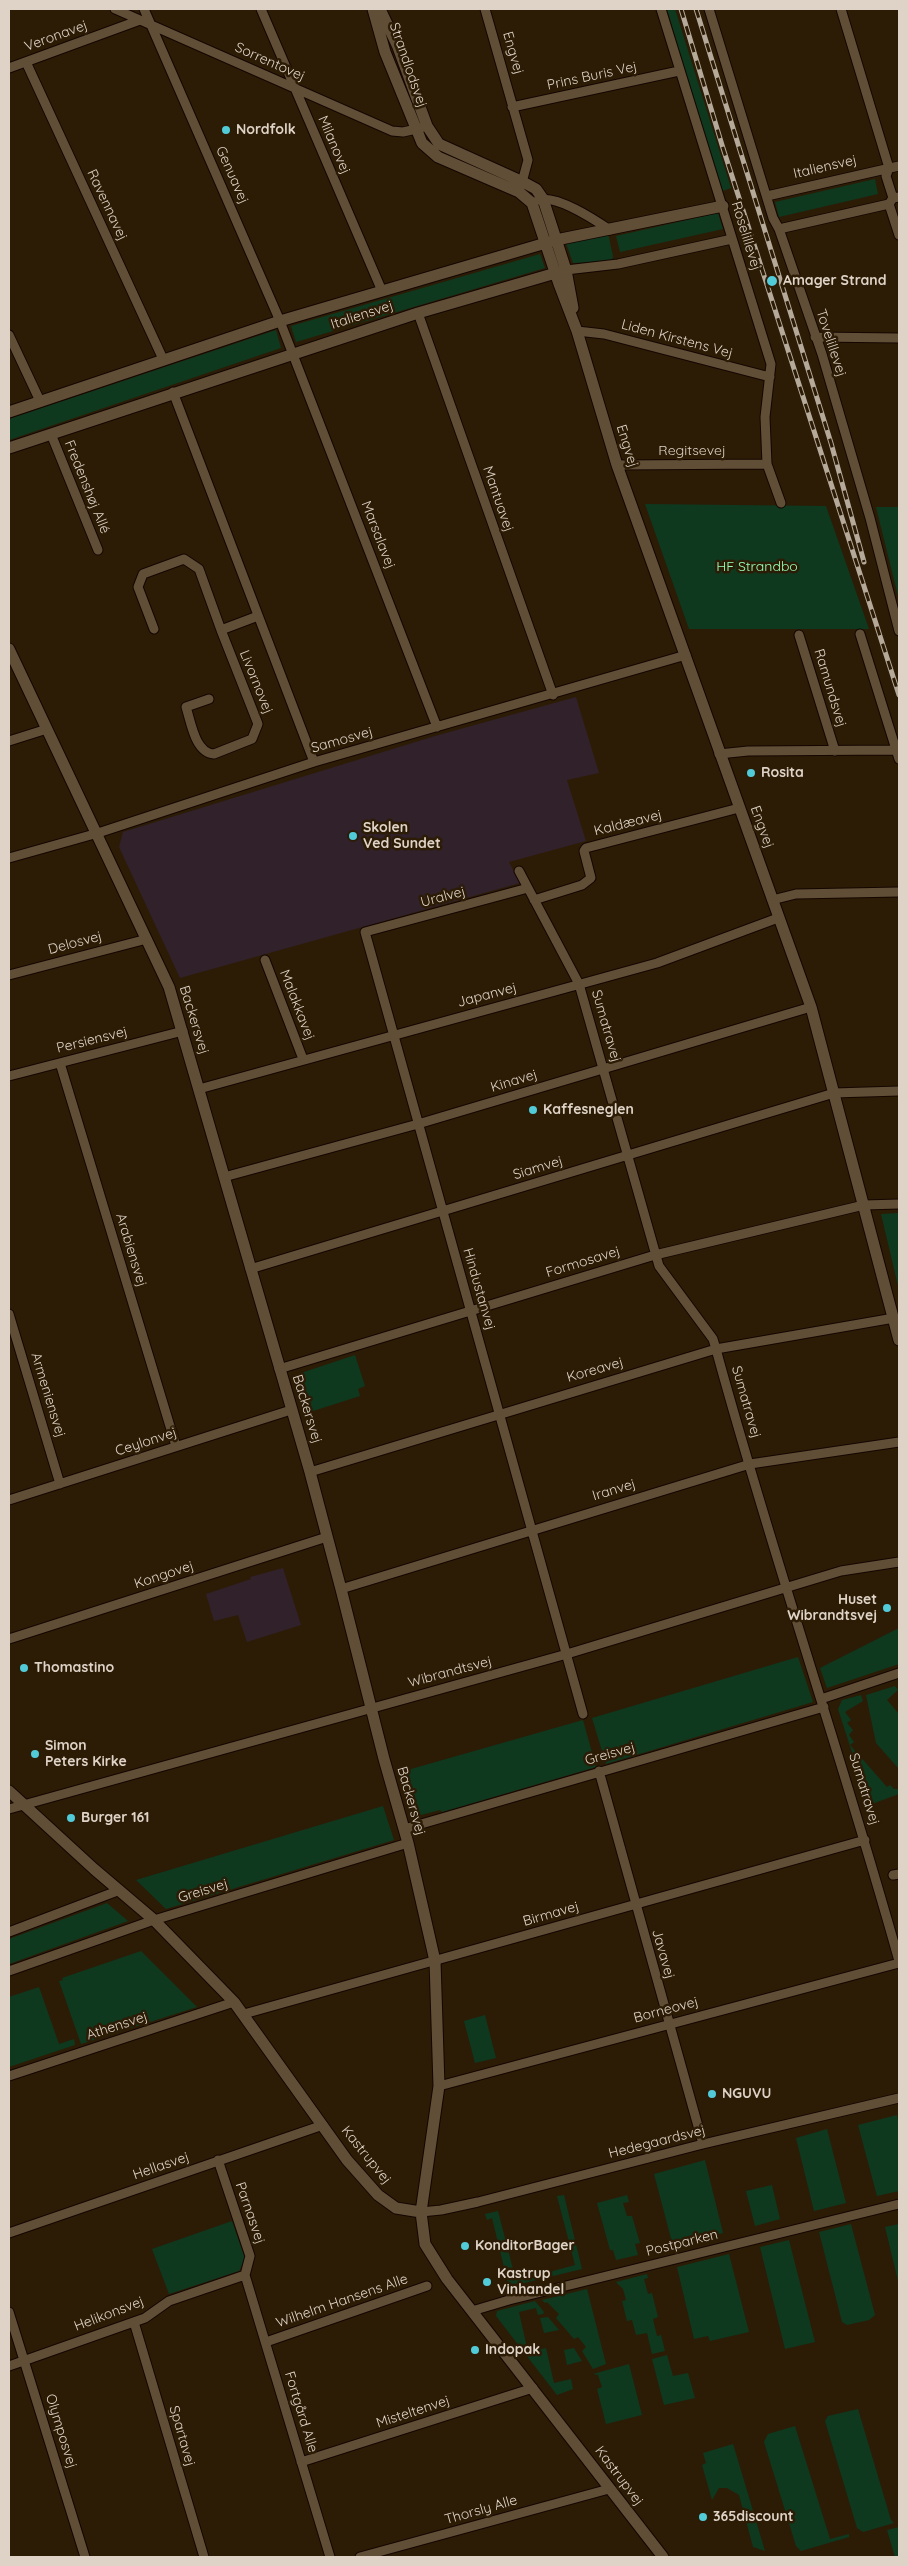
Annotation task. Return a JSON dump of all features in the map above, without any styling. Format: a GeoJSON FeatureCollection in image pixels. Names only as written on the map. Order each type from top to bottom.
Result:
{"type":"FeatureCollection","features":[{"type":"Feature","properties":{"kind":"street","name":"Sorrentovej"},"geometry":{"type":"LineString","coordinates":[[115,9],[392,131],[403,132],[427,126]]}},
{"type":"Feature","properties":{"kind":"street","name":"Genuavej"},"geometry":{"type":"LineString","coordinates":[[144,9],[293,353]]}},
{"type":"Feature","properties":{"kind":"street","name":"Milanovej"},"geometry":{"type":"LineString","coordinates":[[261,9],[382,291]]}},
{"type":"Feature","properties":{"kind":"street","name":"Strandlodsvej"},"geometry":{"type":"LineString","coordinates":[[373,9],[385,52],[415,130]]}},
{"type":"Feature","properties":{"kind":"street","name":"Strandlodsvej"},"geometry":{"type":"LineString","coordinates":[[380,9],[398,47],[427,126]]}},
{"type":"Feature","properties":{"kind":"street","name":"Engvej"},"geometry":{"type":"LineString","coordinates":[[484,9],[528,160],[521,187]]}},
{"type":"Feature","properties":{"kind":"street","name":"Roselillevej"},"geometry":{"type":"LineString","coordinates":[[661,9],[771,364],[765,417],[767,464],[781,503]]}},
{"type":"Feature","properties":{"kind":"street","name":"Tovelillevej"},"geometry":{"type":"LineString","coordinates":[[710,9],[767,196],[815,337],[870,518],[899,631]]}},
{"type":"Feature","properties":{"kind":"street"},"geometry":{"type":"LineString","coordinates":[[841,9],[889,168],[886,176],[894,200],[899,235]]}},
{"type":"Feature","properties":{"kind":"street","name":"Veronavej"},"geometry":{"type":"LineString","coordinates":[[9,68],[140,20]]}},
{"type":"Feature","properties":{"kind":"street","name":"Ravennavej"},"geometry":{"type":"LineString","coordinates":[[26,62],[163,359]]}},
{"type":"Feature","properties":{"kind":"street","name":"Prins Buris Vej"},"geometry":{"type":"LineString","coordinates":[[512,107],[679,71]]}},
{"type":"Feature","properties":{"kind":"street"},"geometry":{"type":"LineString","coordinates":[[427,126],[439,144],[521,187],[532,203],[552,242]]}},
{"type":"Feature","properties":{"kind":"street"},"geometry":{"type":"LineString","coordinates":[[415,130],[422,143],[438,158],[521,187],[536,189],[543,199],[552,242]]}},
{"type":"Feature","properties":{"kind":"street","name":"Italiensvej"},"geometry":{"type":"LineString","coordinates":[[767,196],[899,166]]}},
{"type":"Feature","properties":{"kind":"street"},"geometry":{"type":"LineString","coordinates":[[532,203],[543,199],[554,200],[588,215],[610,230]]}},
{"type":"Feature","properties":{"kind":"street"},"geometry":{"type":"LineString","coordinates":[[779,229],[894,200]]}},
{"type":"Feature","properties":{"kind":"street","name":"Italiensvej"},"geometry":{"type":"LineString","coordinates":[[9,412],[280,321],[382,291],[552,242],[722,206]]}},
{"type":"Feature","properties":{"kind":"street","name":"Italiensvej"},"geometry":{"type":"LineString","coordinates":[[9,448],[173,392],[418,313],[560,272],[618,264],[732,239]]}},
{"type":"Feature","properties":{"kind":"street","name":"Engvej"},"geometry":{"type":"LineString","coordinates":[[552,242],[617,465],[811,1007],[899,1340]]}},
{"type":"Feature","properties":{"kind":"street","name":"Mantuavej"},"geometry":{"type":"LineString","coordinates":[[418,313],[553,695]]}},
{"type":"Feature","properties":{"kind":"street","name":"Liden Kirstens Vej"},"geometry":{"type":"LineString","coordinates":[[577,331],[604,334],[770,377]]}},
{"type":"Feature","properties":{"kind":"street"},"geometry":{"type":"LineString","coordinates":[[9,335],[40,401]]}},
{"type":"Feature","properties":{"kind":"street"},"geometry":{"type":"LineString","coordinates":[[815,337],[899,338]]}},
{"type":"Feature","properties":{"kind":"street","name":"Marsalavej"},"geometry":{"type":"LineString","coordinates":[[293,353],[437,727]]}},
{"type":"Feature","properties":{"kind":"street","name":"Livornovej"},"geometry":{"type":"LineString","coordinates":[[173,392],[314,762]]}},
{"type":"Feature","properties":{"kind":"street","name":"Fredenshøj Allé"},"geometry":{"type":"LineString","coordinates":[[51,434],[98,550]]}},
{"type":"Feature","properties":{"kind":"street","name":"Regitsevej"},"geometry":{"type":"LineString","coordinates":[[617,465],[767,464]]}},
{"type":"Feature","properties":{"kind":"street","name":"Livornovej"},"geometry":{"type":"LineString","coordinates":[[154,629],[138,587],[143,574],[184,559],[199,569],[258,724],[252,738],[214,754],[208,753],[200,746],[186,707],[209,699]]}},
{"type":"Feature","properties":{"kind":"street"},"geometry":{"type":"LineString","coordinates":[[221,630],[258,616]]}},
{"type":"Feature","properties":{"kind":"street","name":"Ramundsvej"},"geometry":{"type":"LineString","coordinates":[[799,634],[835,750]]}},
{"type":"Feature","properties":{"kind":"street"},"geometry":{"type":"LineString","coordinates":[[860,634],[899,760]]}},
{"type":"Feature","properties":{"kind":"street","name":"Backersvej"},"geometry":{"type":"LineString","coordinates":[[9,649],[14,670],[47,729],[98,833],[168,987],[183,1031],[342,1589],[408,1843],[435,1961],[439,2086],[421,2212]]}},
{"type":"Feature","properties":{"kind":"street","name":"Samosvej"},"geometry":{"type":"LineString","coordinates":[[9,858],[98,833],[314,762],[686,656]]}},
{"type":"Feature","properties":{"kind":"street"},"geometry":{"type":"LineString","coordinates":[[9,741],[47,729]]}},
{"type":"Feature","properties":{"kind":"street"},"geometry":{"type":"LineString","coordinates":[[719,754],[748,751],[896,750]]}},
{"type":"Feature","properties":{"kind":"street","name":"Kaldæavej"},"geometry":{"type":"LineString","coordinates":[[534,900],[582,885],[591,878],[584,851],[586,848],[739,808]]}},
{"type":"Feature","properties":{"kind":"street","name":"Sumatravej"},"geometry":{"type":"LineString","coordinates":[[519,871],[579,984],[659,1266],[712,1340],[716,1349],[786,1589],[865,1840],[899,1962]]}},
{"type":"Feature","properties":{"kind":"street","name":"Uralvej"},"geometry":{"type":"LineString","coordinates":[[365,932],[528,888]]}},
{"type":"Feature","properties":{"kind":"street"},"geometry":{"type":"LineString","coordinates":[[772,900],[796,894],[899,892]]}},
{"type":"Feature","properties":{"kind":"street","name":"Japanvej"},"geometry":{"type":"LineString","coordinates":[[199,1089],[657,962],[778,918]]}},
{"type":"Feature","properties":{"kind":"street","name":"Hindustanvej"},"geometry":{"type":"LineString","coordinates":[[365,932],[567,1654]]}},
{"type":"Feature","properties":{"kind":"street","name":"Delosvej"},"geometry":{"type":"LineString","coordinates":[[9,975],[147,939]]}},
{"type":"Feature","properties":{"kind":"street","name":"Malakkavej"},"geometry":{"type":"LineString","coordinates":[[265,960],[303,1059]]}},
{"type":"Feature","properties":{"kind":"street","name":"Kinavej"},"geometry":{"type":"LineString","coordinates":[[224,1177],[418,1124],[811,1007]]}},
{"type":"Feature","properties":{"kind":"street","name":"Persiensvej"},"geometry":{"type":"LineString","coordinates":[[9,1076],[183,1031]]}},
{"type":"Feature","properties":{"kind":"street","name":"Arabiensvej"},"geometry":{"type":"LineString","coordinates":[[60,1063],[176,1446]]}},
{"type":"Feature","properties":{"kind":"street","name":"Siamvej"},"geometry":{"type":"LineString","coordinates":[[250,1269],[834,1093],[899,1091]]}},
{"type":"Feature","properties":{"kind":"street","name":"Formosavej"},"geometry":{"type":"LineString","coordinates":[[279,1369],[655,1255],[864,1205],[899,1204]]}},
{"type":"Feature","properties":{"kind":"street","name":"Armeniensvej"},"geometry":{"type":"LineString","coordinates":[[9,1314],[60,1484]]}},
{"type":"Feature","properties":{"kind":"street","name":"Koreavej"},"geometry":{"type":"LineString","coordinates":[[310,1472],[716,1349],[894,1318]]}},
{"type":"Feature","properties":{"kind":"street","name":"Ceylonvej"},"geometry":{"type":"LineString","coordinates":[[9,1500],[291,1410]]}},
{"type":"Feature","properties":{"kind":"street","name":"Iranvej"},"geometry":{"type":"LineString","coordinates":[[342,1589],[531,1529],[750,1464],[899,1442]]}},
{"type":"Feature","properties":{"kind":"street","name":"Kongovej"},"geometry":{"type":"LineString","coordinates":[[9,1639],[327,1538]]}},
{"type":"Feature","properties":{"kind":"street","name":"Wibrandtsvej"},"geometry":{"type":"LineString","coordinates":[[9,1809],[567,1654],[841,1572],[899,1562]]}},
{"type":"Feature","properties":{"kind":"street"},"geometry":{"type":"LineString","coordinates":[[567,1654],[583,1714]]}},
{"type":"Feature","properties":{"kind":"street","name":"Greisvej"},"geometry":{"type":"LineString","coordinates":[[404,1829],[822,1703],[899,1672]]}},
{"type":"Feature","properties":{"kind":"street","name":"Javavej"},"geometry":{"type":"LineString","coordinates":[[599,1771],[703,2144]]}},
{"type":"Feature","properties":{"kind":"street","name":"Kastrupvej"},"geometry":{"type":"LineString","coordinates":[[9,1791],[94,1869],[154,1920],[234,2002],[347,2160],[378,2195],[396,2208],[421,2212],[422,2232],[430,2254],[663,2557]]}},
{"type":"Feature","properties":{"kind":"street","name":"Birmavej"},"geometry":{"type":"LineString","coordinates":[[244,2014],[865,1840]]}},
{"type":"Feature","properties":{"kind":"street","name":"Greisvej"},"geometry":{"type":"LineString","coordinates":[[9,1971],[154,1920],[408,1843]]}},
{"type":"Feature","properties":{"kind":"street"},"geometry":{"type":"LineString","coordinates":[[9,1932],[120,1890]]}},
{"type":"Feature","properties":{"kind":"street","name":"Borneovej"},"geometry":{"type":"LineString","coordinates":[[439,2086],[899,1962]]}},
{"type":"Feature","properties":{"kind":"street","name":"Athensvej"},"geometry":{"type":"LineString","coordinates":[[9,2076],[234,2002]]}},
{"type":"Feature","properties":{"kind":"street","name":"Hedegaardsvej"},"geometry":{"type":"LineString","coordinates":[[421,2212],[478,2202],[703,2144],[899,2098]]}},
{"type":"Feature","properties":{"kind":"street","name":"Hellasvej"},"geometry":{"type":"LineString","coordinates":[[9,2233],[323,2125]]}},
{"type":"Feature","properties":{"kind":"street","name":"Parnasvej"},"geometry":{"type":"LineString","coordinates":[[218,2160],[250,2256],[245,2275]]}},
{"type":"Feature","properties":{"kind":"street","name":"Postparken"},"geometry":{"type":"LineString","coordinates":[[472,2311],[508,2300],[899,2204]]}},
{"type":"Feature","properties":{"kind":"street","name":"Helikonsvej"},"geometry":{"type":"LineString","coordinates":[[9,2366],[145,2318],[169,2301],[245,2275]]}},
{"type":"Feature","properties":{"kind":"street","name":"Fortgård Alle"},"geometry":{"type":"LineString","coordinates":[[245,2275],[330,2557]]}},
{"type":"Feature","properties":{"kind":"street","name":"Wilhelm Hansens Alle"},"geometry":{"type":"LineString","coordinates":[[266,2342],[427,2286]]}},
{"type":"Feature","properties":{"kind":"street","name":"Olymposvej"},"geometry":{"type":"LineString","coordinates":[[9,2312],[85,2557]]}},
{"type":"Feature","properties":{"kind":"street","name":"Spartavej"},"geometry":{"type":"LineString","coordinates":[[134,2322],[204,2557]]}},
{"type":"Feature","properties":{"kind":"street","name":"Misteltenvej"},"geometry":{"type":"LineString","coordinates":[[302,2462],[533,2388]]}},
{"type":"Feature","properties":{"kind":"street","name":"Thorsly Alle"},"geometry":{"type":"LineString","coordinates":[[360,2557],[609,2489]]}},
{"type":"Feature","properties":{"kind":"shaded area","name":"Skolen Ved Sundet"},"geometry":{"type":"Polygon","coordinates":[[[576,697],[599,773],[567,780],[586,841],[509,862],[520,883],[180,978],[119,847],[123,832],[435,736],[576,697]]]}},
{"type":"Feature","properties":{"kind":"shaded area"},"geometry":{"type":"Polygon","coordinates":[[[283,1568],[301,1625],[247,1642],[238,1615],[214,1621],[206,1594],[251,1579],[250,1577],[283,1568]]]}},
{"type":"Feature","properties":{"kind":"green space"},"geometry":{"type":"Polygon","coordinates":[[[667,9],[675,9],[731,188],[720,192],[667,9]]]}},
{"type":"Feature","properties":{"kind":"green space"},"geometry":{"type":"Polygon","coordinates":[[[875,179],[878,194],[779,217],[775,202],[875,179]]]}},
{"type":"Feature","properties":{"kind":"green space"},"geometry":{"type":"Polygon","coordinates":[[[718,213],[723,229],[620,252],[616,236],[718,213]]]}},
{"type":"Feature","properties":{"kind":"green space"},"geometry":{"type":"Polygon","coordinates":[[[608,233],[613,256],[612,261],[573,263],[566,243],[608,233]]]}},
{"type":"Feature","properties":{"kind":"green space"},"geometry":{"type":"Polygon","coordinates":[[[540,254],[545,268],[296,342],[291,326],[540,254]]]}},
{"type":"Feature","properties":{"kind":"green space"},"geometry":{"type":"Polygon","coordinates":[[[276,330],[281,348],[9,440],[9,419],[276,330]]]}},
{"type":"Feature","properties":{"kind":"green space","name":"HF Strandbo"},"geometry":{"type":"Polygon","coordinates":[[[645,504],[826,506],[869,629],[689,629],[645,504]]]}},
{"type":"Feature","properties":{"kind":"green space"},"geometry":{"type":"Polygon","coordinates":[[[876,507],[899,507],[899,600],[876,507]]]}},
{"type":"Feature","properties":{"kind":"green space"},"geometry":{"type":"Polygon","coordinates":[[[899,1213],[899,1290],[881,1214],[899,1213]]]}},
{"type":"Feature","properties":{"kind":"green space"},"geometry":{"type":"Polygon","coordinates":[[[355,1355],[365,1386],[358,1389],[360,1396],[310,1412],[298,1374],[355,1355]]]}},
{"type":"Feature","properties":{"kind":"green space"},"geometry":{"type":"Polygon","coordinates":[[[899,1628],[899,1664],[827,1688],[820,1668],[899,1628]]]}},
{"type":"Feature","properties":{"kind":"green space"},"geometry":{"type":"Polygon","coordinates":[[[798,1657],[813,1702],[606,1764],[592,1718],[798,1657]]]}},
{"type":"Feature","properties":{"kind":"green space"},"geometry":{"type":"Polygon","coordinates":[[[895,1686],[898,1690],[887,1700],[899,1714],[899,1769],[876,1743],[866,1695],[895,1686]]]}},
{"type":"Feature","properties":{"kind":"green space"},"geometry":{"type":"Polygon","coordinates":[[[861,1695],[863,1701],[845,1712],[851,1720],[847,1723],[853,1730],[849,1735],[854,1742],[850,1745],[887,1787],[890,1785],[894,1789],[899,1789],[899,1794],[869,1805],[838,1709],[842,1700],[861,1695]]]}},
{"type":"Feature","properties":{"kind":"green space"},"geometry":{"type":"Polygon","coordinates":[[[583,1720],[596,1767],[442,1812],[440,1810],[417,1816],[404,1771],[583,1720]]]}},
{"type":"Feature","properties":{"kind":"green space"},"geometry":{"type":"Polygon","coordinates":[[[383,1806],[394,1840],[166,1909],[136,1880],[383,1806]]]}},
{"type":"Feature","properties":{"kind":"green space"},"geometry":{"type":"Polygon","coordinates":[[[107,1903],[128,1921],[9,1964],[9,1939],[107,1903]]]}},
{"type":"Feature","properties":{"kind":"green space"},"geometry":{"type":"Polygon","coordinates":[[[141,1951],[197,2007],[81,2044],[59,1981],[63,1980],[62,1978],[141,1951]]]}},
{"type":"Feature","properties":{"kind":"green space"},"geometry":{"type":"Polygon","coordinates":[[[39,1987],[59,2044],[74,2039],[75,2045],[9,2067],[9,1997],[39,1987]]]}},
{"type":"Feature","properties":{"kind":"green space"},"geometry":{"type":"Polygon","coordinates":[[[485,2015],[496,2058],[475,2063],[464,2021],[485,2015]]]}},
{"type":"Feature","properties":{"kind":"green space"},"geometry":{"type":"Polygon","coordinates":[[[897,2115],[899,2126],[899,2191],[877,2196],[858,2125],[897,2115]]]}},
{"type":"Feature","properties":{"kind":"green space"},"geometry":{"type":"Polygon","coordinates":[[[827,2129],[846,2203],[814,2211],[796,2138],[827,2129]]]}},
{"type":"Feature","properties":{"kind":"green space"},"geometry":{"type":"Polygon","coordinates":[[[705,2160],[723,2233],[673,2246],[654,2174],[705,2160]]]}},
{"type":"Feature","properties":{"kind":"green space"},"geometry":{"type":"Polygon","coordinates":[[[772,2185],[780,2219],[755,2226],[746,2191],[772,2185]]]}},
{"type":"Feature","properties":{"kind":"green space"},"geometry":{"type":"Polygon","coordinates":[[[564,2195],[582,2269],[516,2285],[518,2294],[511,2296],[492,2218],[487,2220],[485,2214],[498,2211],[514,2273],[522,2272],[524,2279],[575,2265],[557,2196],[564,2195]]]}},
{"type":"Feature","properties":{"kind":"green space"},"geometry":{"type":"Polygon","coordinates":[[[627,2195],[629,2202],[623,2203],[627,2216],[632,2216],[640,2243],[635,2244],[638,2255],[616,2260],[613,2250],[610,2250],[597,2203],[627,2195]]]}},
{"type":"Feature","properties":{"kind":"green space"},"geometry":{"type":"Polygon","coordinates":[[[232,2221],[245,2259],[239,2271],[169,2294],[152,2249],[232,2221]]]}},
{"type":"Feature","properties":{"kind":"green space"},"geometry":{"type":"Polygon","coordinates":[[[851,2224],[875,2315],[869,2320],[847,2325],[842,2322],[819,2232],[851,2224]]]}},
{"type":"Feature","properties":{"kind":"green space"},"geometry":{"type":"Polygon","coordinates":[[[899,2224],[899,2285],[885,2227],[899,2224]]]}},
{"type":"Feature","properties":{"kind":"green space"},"geometry":{"type":"Polygon","coordinates":[[[789,2240],[815,2342],[785,2349],[760,2247],[789,2240]]]}},
{"type":"Feature","properties":{"kind":"green space"},"geometry":{"type":"Polygon","coordinates":[[[729,2254],[749,2332],[710,2341],[708,2336],[694,2339],[677,2267],[729,2254]]]}},
{"type":"Feature","properties":{"kind":"green space"},"geometry":{"type":"Polygon","coordinates":[[[647,2274],[648,2278],[644,2279],[648,2294],[652,2293],[658,2317],[653,2319],[657,2336],[661,2335],[665,2351],[652,2354],[647,2333],[636,2335],[632,2320],[627,2321],[622,2301],[626,2300],[623,2289],[616,2282],[647,2274]]]}},
{"type":"Feature","properties":{"kind":"green space"},"geometry":{"type":"Polygon","coordinates":[[[587,2289],[606,2364],[593,2369],[582,2351],[586,2347],[578,2337],[574,2339],[556,2318],[559,2314],[547,2302],[545,2303],[542,2300],[587,2289]]]}},
{"type":"Feature","properties":{"kind":"green space"},"geometry":{"type":"Polygon","coordinates":[[[535,2301],[544,2312],[543,2314],[538,2315],[536,2308],[519,2312],[528,2352],[546,2348],[554,2383],[571,2379],[573,2389],[557,2395],[496,2316],[497,2311],[535,2301]]]}},
{"type":"Feature","properties":{"kind":"green space"},"geometry":{"type":"Polygon","coordinates":[[[548,2317],[559,2330],[544,2333],[540,2318],[548,2317]]]}},
{"type":"Feature","properties":{"kind":"green space"},"geometry":{"type":"Polygon","coordinates":[[[574,2348],[582,2361],[567,2365],[564,2350],[574,2348]]]}},
{"type":"Feature","properties":{"kind":"green space"},"geometry":{"type":"Polygon","coordinates":[[[667,2355],[673,2376],[688,2373],[695,2398],[664,2405],[652,2359],[667,2355]]]}},
{"type":"Feature","properties":{"kind":"green space"},"geometry":{"type":"Polygon","coordinates":[[[629,2364],[642,2415],[606,2424],[597,2389],[602,2387],[598,2375],[593,2374],[629,2364]]]}},
{"type":"Feature","properties":{"kind":"green space"},"geometry":{"type":"Polygon","coordinates":[[[858,2409],[891,2520],[894,2523],[863,2532],[857,2528],[825,2421],[828,2416],[858,2409]]]}},
{"type":"Feature","properties":{"kind":"green space"},"geometry":{"type":"Polygon","coordinates":[[[795,2426],[830,2539],[849,2534],[849,2537],[801,2551],[796,2546],[764,2442],[768,2434],[795,2426]]]}},
{"type":"Feature","properties":{"kind":"green space"},"geometry":{"type":"Polygon","coordinates":[[[733,2444],[765,2551],[753,2547],[739,2495],[727,2488],[719,2488],[712,2500],[702,2465],[706,2463],[703,2453],[733,2444]]]}},
{"type":"Feature","properties":{"kind":"green space"},"geometry":{"type":"Polygon","coordinates":[[[899,2527],[899,2557],[895,2557],[887,2530],[899,2527]]]}},
{"type":"Feature","properties":{"kind":"railway"},"geometry":{"type":"LineString","coordinates":[[681,9],[722,145],[899,695]]}},
{"type":"Feature","properties":{"kind":"railway"},"geometry":{"type":"LineString","coordinates":[[696,9],[831,443],[864,562]]}},
{"type":"Feature","properties":{"kind":"place","name":"Nordfolk"},"geometry":{"type":"Point","coordinates":[226,130]}},
{"type":"Feature","properties":{"kind":"place","name":"Amager Strand"},"geometry":{"type":"Point","coordinates":[772,281]}},
{"type":"Feature","properties":{"kind":"place","name":"Rosita"},"geometry":{"type":"Point","coordinates":[751,773]}},
{"type":"Feature","properties":{"kind":"place","name":"Skolen Ved Sundet"},"geometry":{"type":"Point","coordinates":[353,836]}},
{"type":"Feature","properties":{"kind":"place","name":"Kaffesneglen"},"geometry":{"type":"Point","coordinates":[533,1110]}},
{"type":"Feature","properties":{"kind":"place","name":"Huset Wibrandtsvej"},"geometry":{"type":"Point","coordinates":[887,1608]}},
{"type":"Feature","properties":{"kind":"place","name":"Thomastino"},"geometry":{"type":"Point","coordinates":[24,1668]}},
{"type":"Feature","properties":{"kind":"place","name":"Simon Peters Kirke"},"geometry":{"type":"Point","coordinates":[35,1754]}},
{"type":"Feature","properties":{"kind":"place","name":"Burger 161"},"geometry":{"type":"Point","coordinates":[71,1818]}},
{"type":"Feature","properties":{"kind":"place","name":"NGUVU"},"geometry":{"type":"Point","coordinates":[712,2094]}},
{"type":"Feature","properties":{"kind":"place","name":"KonditorBager"},"geometry":{"type":"Point","coordinates":[465,2246]}},
{"type":"Feature","properties":{"kind":"place","name":"Kastrup Vinhandel"},"geometry":{"type":"Point","coordinates":[487,2282]}},
{"type":"Feature","properties":{"kind":"place","name":"Indopak"},"geometry":{"type":"Point","coordinates":[475,2350]}},
{"type":"Feature","properties":{"kind":"place","name":"365discount"},"geometry":{"type":"Point","coordinates":[703,2517]}}]}
